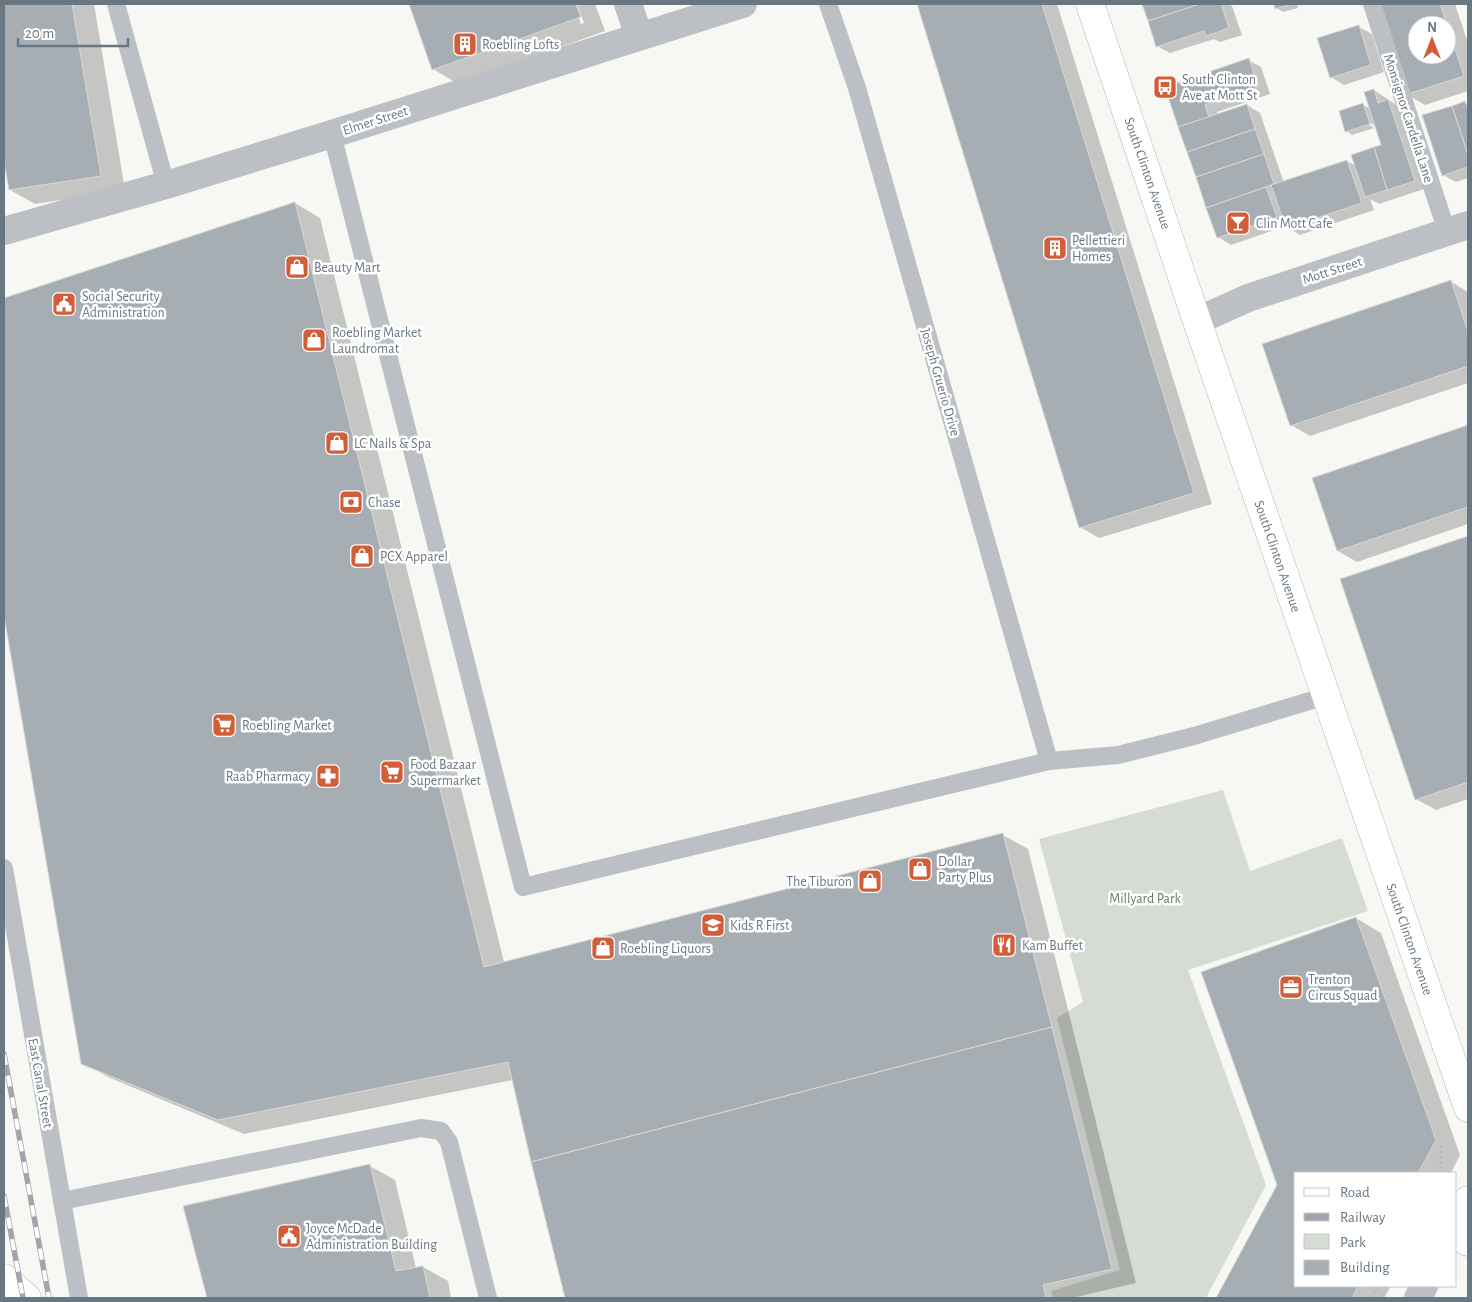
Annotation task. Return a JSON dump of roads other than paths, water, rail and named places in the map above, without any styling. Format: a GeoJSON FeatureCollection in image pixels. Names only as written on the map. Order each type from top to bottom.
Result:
{"type":"FeatureCollection","features":[{"type":"Feature","properties":{"kind":"street"},"geometry":{"type":"LineString","coordinates":[[628,4],[639,36]]}},
{"type":"Feature","properties":{"kind":"street","name":"Elmer Street"},"geometry":{"type":"LineString","coordinates":[[4,231],[166,185],[744,4]]}},
{"type":"Feature","properties":{"kind":"street","name":"South Clinton Avenue"},"geometry":{"type":"LineString","coordinates":[[1090,4],[1468,1108]]}},
{"type":"Feature","properties":{"kind":"street","name":"Mott Street"},"geometry":{"type":"LineString","coordinates":[[1197,321],[1248,298],[1458,229]]}},
{"type":"Feature","properties":{"kind":"street"},"geometry":{"type":"LineString","coordinates":[[1460,1237],[1468,1200]]}},
{"type":"Feature","properties":{"kind":"street"},"geometry":{"type":"LineString","coordinates":[[4,1278],[27,1298]]}},
{"type":"Feature","properties":{"kind":"lane"},"geometry":{"type":"LineString","coordinates":[[116,4],[166,185]]}},
{"type":"Feature","properties":{"kind":"lane","name":"Joseph Gruerio Drive"},"geometry":{"type":"LineString","coordinates":[[828,4],[864,111],[1048,762]]}},
{"type":"Feature","properties":{"kind":"lane","name":"Monsignor Cardella Lane"},"geometry":{"type":"LineString","coordinates":[[1372,4],[1458,229]]}},
{"type":"Feature","properties":{"kind":"lane"},"geometry":{"type":"LineString","coordinates":[[332,134],[523,887],[1048,762],[1118,755],[1194,736],[1326,696]]}},
{"type":"Feature","properties":{"kind":"lane","name":"East Canal Street"},"geometry":{"type":"LineString","coordinates":[[4,868],[79,1298]]}},
{"type":"Feature","properties":{"kind":"lane"},"geometry":{"type":"LineString","coordinates":[[62,1201],[421,1128],[441,1131],[449,1142],[488,1298]]}},
{"type":"Feature","properties":{"kind":"railway"},"geometry":{"type":"LineString","coordinates":[[4,1054],[49,1298]]}},
{"type":"Feature","properties":{"kind":"railway"},"geometry":{"type":"LineString","coordinates":[[4,1196],[23,1298]]}},
{"type":"Feature","properties":{"kind":"place","name":"Roebling Lofts"},"geometry":{"type":"Point","coordinates":[465,44]}},
{"type":"Feature","properties":{"kind":"place","name":"South Clinton Ave at Mott St"},"geometry":{"type":"Point","coordinates":[1165,87]}},
{"type":"Feature","properties":{"kind":"place","name":"Clin Mott Cafe"},"geometry":{"type":"Point","coordinates":[1238,223]}},
{"type":"Feature","properties":{"kind":"place","name":"Pellettieri Homes"},"geometry":{"type":"Point","coordinates":[1055,248]}},
{"type":"Feature","properties":{"kind":"place","name":"Beauty Mart"},"geometry":{"type":"Point","coordinates":[297,267]}},
{"type":"Feature","properties":{"kind":"place","name":"Social Security Administration"},"geometry":{"type":"Point","coordinates":[64,304]}},
{"type":"Feature","properties":{"kind":"place","name":"Roebling Market Laundromat"},"geometry":{"type":"Point","coordinates":[314,340]}},
{"type":"Feature","properties":{"kind":"place","name":"LC Nails & Spa"},"geometry":{"type":"Point","coordinates":[337,443]}},
{"type":"Feature","properties":{"kind":"place","name":"Chase"},"geometry":{"type":"Point","coordinates":[351,502]}},
{"type":"Feature","properties":{"kind":"place","name":"PCX Apparel"},"geometry":{"type":"Point","coordinates":[362,556]}},
{"type":"Feature","properties":{"kind":"place","name":"Roebling Market"},"geometry":{"type":"Point","coordinates":[224,725]}},
{"type":"Feature","properties":{"kind":"place","name":"Food Bazaar Supermarket"},"geometry":{"type":"Point","coordinates":[392,772]}},
{"type":"Feature","properties":{"kind":"place","name":"Raab Pharmacy"},"geometry":{"type":"Point","coordinates":[328,776]}},
{"type":"Feature","properties":{"kind":"place","name":"Dollar Party Plus"},"geometry":{"type":"Point","coordinates":[920,869]}},
{"type":"Feature","properties":{"kind":"place","name":"The Tiburon"},"geometry":{"type":"Point","coordinates":[870,881]}},
{"type":"Feature","properties":{"kind":"place","name":"Kids R First"},"geometry":{"type":"Point","coordinates":[713,925]}},
{"type":"Feature","properties":{"kind":"place","name":"Kam Buffet"},"geometry":{"type":"Point","coordinates":[1004,945]}},
{"type":"Feature","properties":{"kind":"place","name":"Roebling Liquors"},"geometry":{"type":"Point","coordinates":[603,948]}},
{"type":"Feature","properties":{"kind":"place","name":"Trenton Circus Squad"},"geometry":{"type":"Point","coordinates":[1291,987]}},
{"type":"Feature","properties":{"kind":"place","name":"Joyce McDade Administration Building"},"geometry":{"type":"Point","coordinates":[289,1236]}},
{"type":"Feature","properties":{"kind":"park label","name":"Millyard Park"},"geometry":{"type":"Point","coordinates":[1145,898]}}]}
